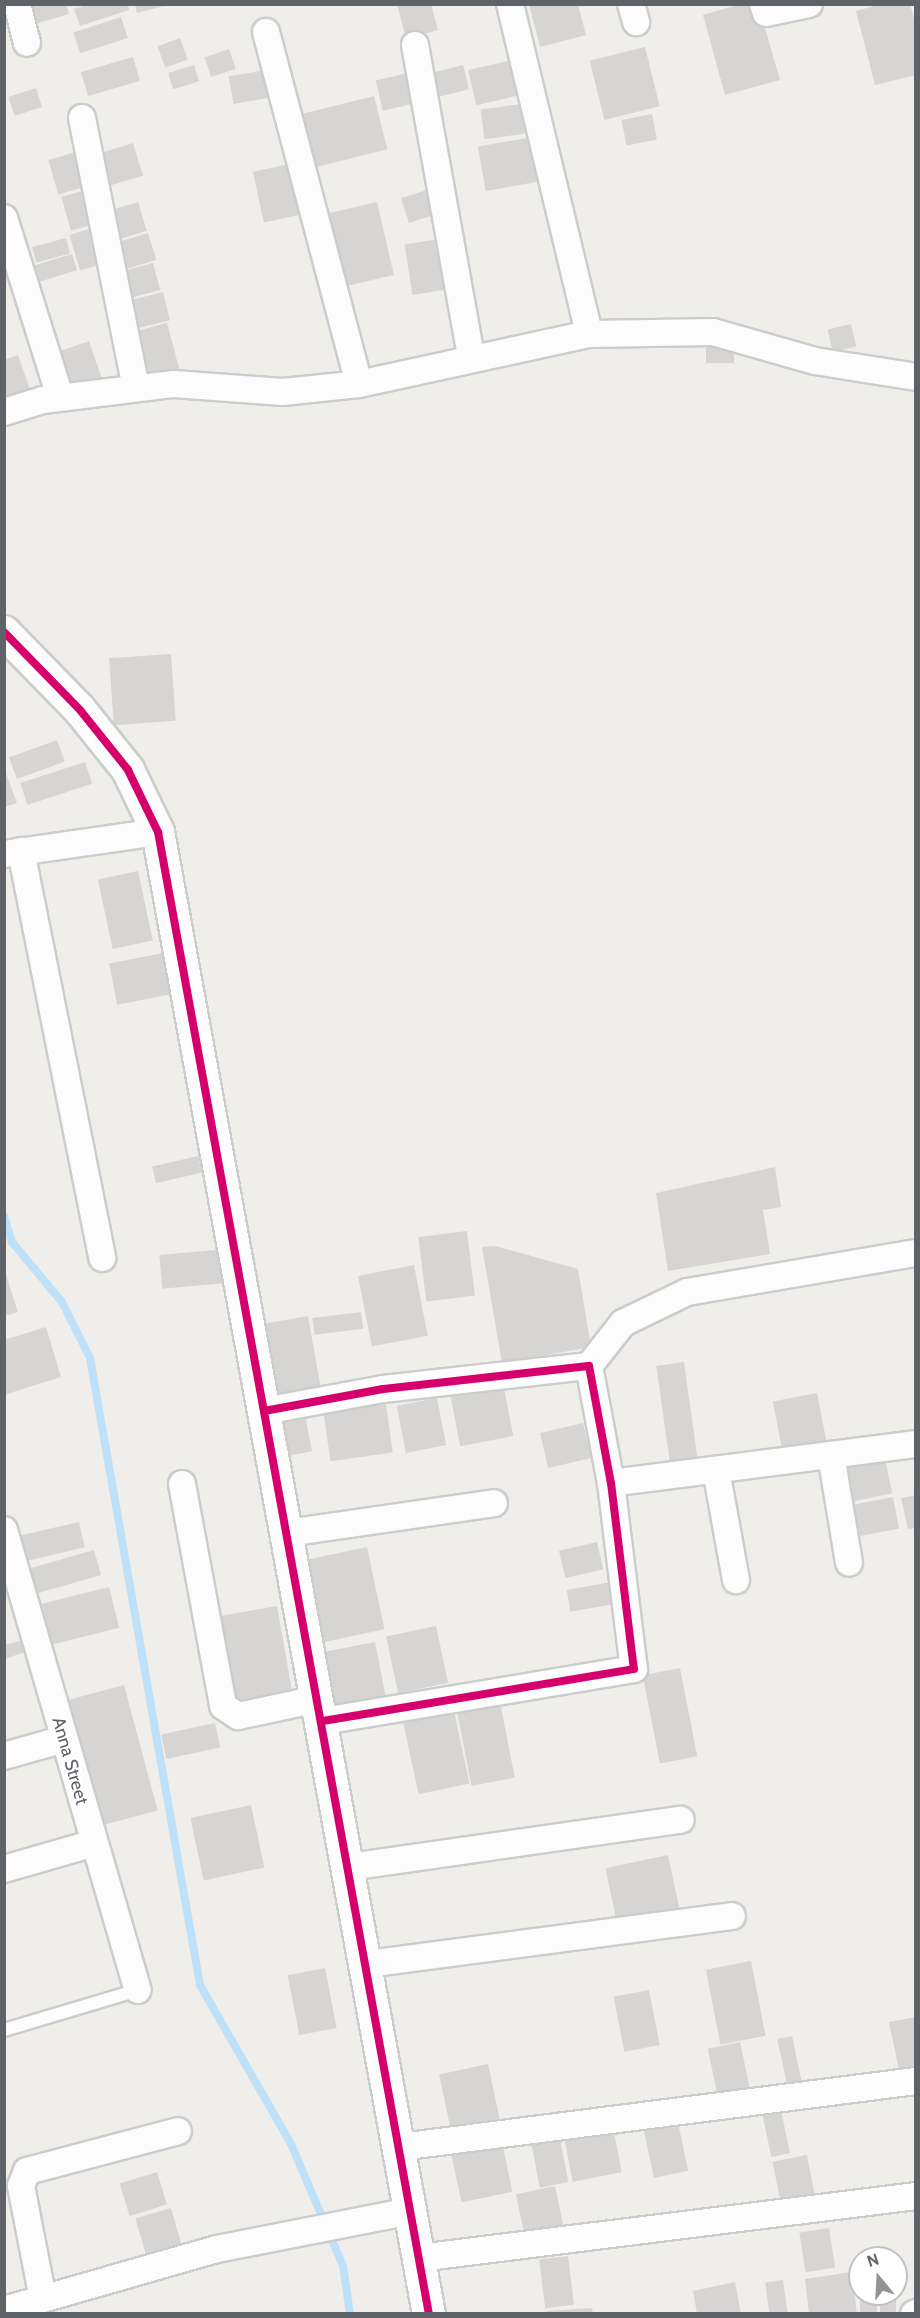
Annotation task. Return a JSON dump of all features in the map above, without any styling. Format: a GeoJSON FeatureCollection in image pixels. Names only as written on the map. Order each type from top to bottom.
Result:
{"type":"FeatureCollection","features":[{"type":"Feature","properties":{"kind":"street"},"geometry":{"type":"LineString","coordinates":[[17,4],[27,43]]}},
{"type":"Feature","properties":{"kind":"street"},"geometry":{"type":"LineString","coordinates":[[510,4],[590,334]]}},
{"type":"Feature","properties":{"kind":"street"},"geometry":{"type":"LineString","coordinates":[[763,4],[765,13],[809,4]]}},
{"type":"Feature","properties":{"kind":"street"},"geometry":{"type":"LineString","coordinates":[[266,32],[359,384]]}},
{"type":"Feature","properties":{"kind":"street"},"geometry":{"type":"LineString","coordinates":[[415,45],[471,357]]}},
{"type":"Feature","properties":{"kind":"street"},"geometry":{"type":"LineString","coordinates":[[82,118],[136,388]]}},
{"type":"Feature","properties":{"kind":"street"},"geometry":{"type":"LineString","coordinates":[[4,218],[60,397]]}},
{"type":"Feature","properties":{"kind":"street"},"geometry":{"type":"LineString","coordinates":[[4,412],[60,397],[174,384],[283,392],[359,384],[471,357],[590,334],[713,332],[815,361],[915,377]]}},
{"type":"Feature","properties":{"kind":"street"},"geometry":{"type":"LineString","coordinates":[[4,632],[80,710],[128,770],[158,832],[368,1964],[429,2313]]}},
{"type":"Feature","properties":{"kind":"street"},"geometry":{"type":"LineString","coordinates":[[102,1258],[13,853],[158,832]]}},
{"type":"Feature","properties":{"kind":"street"},"geometry":{"type":"LineString","coordinates":[[264,1411],[383,1389],[589,1366],[622,1323],[687,1292],[915,1253]]}},
{"type":"Feature","properties":{"kind":"street"},"geometry":{"type":"LineString","coordinates":[[182,1484],[223,1706],[237,1716],[320,1710],[634,1669],[611,1484],[589,1366]]}},
{"type":"Feature","properties":{"kind":"street"},"geometry":{"type":"LineString","coordinates":[[611,1484],[915,1444]]}},
{"type":"Feature","properties":{"kind":"street"},"geometry":{"type":"LineString","coordinates":[[831,1455],[849,1563]]}},
{"type":"Feature","properties":{"kind":"street"},"geometry":{"type":"LineString","coordinates":[[716,1470],[736,1580]]}},
{"type":"Feature","properties":{"kind":"street"},"geometry":{"type":"LineString","coordinates":[[287,1533],[494,1503]]}},
{"type":"Feature","properties":{"kind":"street","name":"Anna Street"},"geometry":{"type":"LineString","coordinates":[[4,1530],[138,1990]]}},
{"type":"Feature","properties":{"kind":"street"},"geometry":{"type":"LineString","coordinates":[[4,1756],[64,1739]]}},
{"type":"Feature","properties":{"kind":"street"},"geometry":{"type":"LineString","coordinates":[[350,1868],[681,1820]]}},
{"type":"Feature","properties":{"kind":"street"},"geometry":{"type":"LineString","coordinates":[[4,1869],[94,1843]]}},
{"type":"Feature","properties":{"kind":"street"},"geometry":{"type":"LineString","coordinates":[[368,1964],[732,1916]]}},
{"type":"Feature","properties":{"kind":"street"},"geometry":{"type":"LineString","coordinates":[[400,2147],[915,2081]]}},
{"type":"Feature","properties":{"kind":"street"},"geometry":{"type":"LineString","coordinates":[[43,2298],[21,2186],[27,2171],[178,2131]]}},
{"type":"Feature","properties":{"kind":"street"},"geometry":{"type":"LineString","coordinates":[[418,2258],[915,2196]]}},
{"type":"Feature","properties":{"kind":"street"},"geometry":{"type":"LineString","coordinates":[[4,2310],[217,2249],[340,2229],[411,2211]]}},
{"type":"Feature","properties":{"kind":"lane"},"geometry":{"type":"LineString","coordinates":[[4,2030],[138,1990]]}},
{"type":"Feature","properties":{"kind":"building"},"geometry":{"type":"Polygon","coordinates":[[[29,4],[66,4],[69,14],[35,24],[29,4]]]}},
{"type":"Feature","properties":{"kind":"building"},"geometry":{"type":"Polygon","coordinates":[[[135,4],[168,4],[168,5],[137,13],[135,4]]]}},
{"type":"Feature","properties":{"kind":"building"},"geometry":{"type":"Polygon","coordinates":[[[397,4],[431,4],[438,30],[406,39],[397,4]]]}},
{"type":"Feature","properties":{"kind":"building"},"geometry":{"type":"Polygon","coordinates":[[[529,4],[578,4],[586,35],[540,47],[529,4]]]}},
{"type":"Feature","properties":{"kind":"building"},"geometry":{"type":"Polygon","coordinates":[[[741,4],[758,4],[780,80],[725,95],[703,15],[741,4]]]}},
{"type":"Feature","properties":{"kind":"building"},"geometry":{"type":"Polygon","coordinates":[[[882,4],[910,4],[916,26],[916,75],[875,85],[856,11],[882,4]]]}},
{"type":"Feature","properties":{"kind":"building"},"geometry":{"type":"Polygon","coordinates":[[[87,5],[128,5],[129,10],[80,26],[74,9],[87,5]]]}},
{"type":"Feature","properties":{"kind":"building"},"geometry":{"type":"Polygon","coordinates":[[[121,17],[128,38],[80,53],[73,32],[121,17]]]}},
{"type":"Feature","properties":{"kind":"building"},"geometry":{"type":"Polygon","coordinates":[[[180,38],[188,60],[165,68],[157,46],[180,38]]]}},
{"type":"Feature","properties":{"kind":"building"},"geometry":{"type":"Polygon","coordinates":[[[645,47],[660,106],[604,120],[590,61],[645,47]]]}},
{"type":"Feature","properties":{"kind":"building"},"geometry":{"type":"Polygon","coordinates":[[[229,49],[236,69],[211,77],[204,57],[229,49]]]}},
{"type":"Feature","properties":{"kind":"building"},"geometry":{"type":"Polygon","coordinates":[[[133,57],[140,81],[88,96],[81,72],[133,57]]]}},
{"type":"Feature","properties":{"kind":"building"},"geometry":{"type":"Polygon","coordinates":[[[512,60],[520,95],[476,105],[468,70],[512,60]]]}},
{"type":"Feature","properties":{"kind":"building"},"geometry":{"type":"Polygon","coordinates":[[[194,65],[199,81],[173,89],[168,73],[194,65]]]}},
{"type":"Feature","properties":{"kind":"building"},"geometry":{"type":"Polygon","coordinates":[[[463,65],[469,89],[432,98],[426,74],[463,65]]]}},
{"type":"Feature","properties":{"kind":"building"},"geometry":{"type":"Polygon","coordinates":[[[271,69],[276,97],[234,104],[229,76],[271,69]]]}},
{"type":"Feature","properties":{"kind":"building"},"geometry":{"type":"Polygon","coordinates":[[[408,73],[415,103],[383,111],[376,80],[408,73]]]}},
{"type":"Feature","properties":{"kind":"building"},"geometry":{"type":"Polygon","coordinates":[[[36,88],[42,107],[15,116],[8,97],[36,88]]]}},
{"type":"Feature","properties":{"kind":"building"},"geometry":{"type":"Polygon","coordinates":[[[374,96],[387,149],[308,169],[294,116],[374,96]]]}},
{"type":"Feature","properties":{"kind":"building"},"geometry":{"type":"Polygon","coordinates":[[[527,103],[531,133],[485,139],[480,110],[527,103]]]}},
{"type":"Feature","properties":{"kind":"building"},"geometry":{"type":"Polygon","coordinates":[[[652,114],[657,140],[627,145],[622,120],[652,114]]]}},
{"type":"Feature","properties":{"kind":"building"},"geometry":{"type":"Polygon","coordinates":[[[538,136],[546,180],[486,191],[478,147],[538,136]]]}},
{"type":"Feature","properties":{"kind":"building"},"geometry":{"type":"Polygon","coordinates":[[[133,143],[143,176],[110,185],[100,153],[133,143]]]}},
{"type":"Feature","properties":{"kind":"building"},"geometry":{"type":"Polygon","coordinates":[[[83,150],[93,185],[58,195],[48,160],[83,150]]]}},
{"type":"Feature","properties":{"kind":"building"},"geometry":{"type":"Polygon","coordinates":[[[294,163],[305,214],[264,223],[253,172],[294,163]]]}},
{"type":"Feature","properties":{"kind":"building"},"geometry":{"type":"Polygon","coordinates":[[[439,186],[447,211],[409,223],[401,198],[439,186]]]}},
{"type":"Feature","properties":{"kind":"building"},"geometry":{"type":"Polygon","coordinates":[[[93,188],[103,222],[71,231],[61,197],[93,188]]]}},
{"type":"Feature","properties":{"kind":"building"},"geometry":{"type":"Polygon","coordinates":[[[138,202],[147,231],[119,239],[110,210],[138,202]]]}},
{"type":"Feature","properties":{"kind":"building"},"geometry":{"type":"Polygon","coordinates":[[[377,202],[394,275],[342,287],[325,214],[377,202]]]}},
{"type":"Feature","properties":{"kind":"building"},"geometry":{"type":"Polygon","coordinates":[[[99,226],[110,261],[80,270],[69,235],[99,226]]]}},
{"type":"Feature","properties":{"kind":"building"},"geometry":{"type":"Polygon","coordinates":[[[148,233],[156,260],[125,269],[116,243],[148,233]]]}},
{"type":"Feature","properties":{"kind":"building"},"geometry":{"type":"Polygon","coordinates":[[[66,238],[70,253],[36,263],[32,247],[66,238]]]}},
{"type":"Feature","properties":{"kind":"building"},"geometry":{"type":"Polygon","coordinates":[[[446,238],[454,288],[412,295],[405,245],[446,238]]]}},
{"type":"Feature","properties":{"kind":"building"},"geometry":{"type":"Polygon","coordinates":[[[72,254],[77,270],[38,282],[33,266],[72,254]]]}},
{"type":"Feature","properties":{"kind":"building"},"geometry":{"type":"Polygon","coordinates":[[[153,263],[160,290],[126,299],[119,272],[153,263]]]}},
{"type":"Feature","properties":{"kind":"building"},"geometry":{"type":"Polygon","coordinates":[[[163,292],[170,320],[134,329],[127,301],[163,292]]]}},
{"type":"Feature","properties":{"kind":"building"},"geometry":{"type":"Polygon","coordinates":[[[167,323],[179,368],[149,376],[137,331],[167,323]]]}},
{"type":"Feature","properties":{"kind":"building"},"geometry":{"type":"Polygon","coordinates":[[[851,324],[856,346],[833,352],[828,329],[851,324]]]}},
{"type":"Feature","properties":{"kind":"building"},"geometry":{"type":"Polygon","coordinates":[[[89,341],[102,378],[71,388],[59,351],[89,341]]]}},
{"type":"Feature","properties":{"kind":"building"},"geometry":{"type":"Polygon","coordinates":[[[706,343],[734,343],[734,363],[706,363],[706,343]]]}},
{"type":"Feature","properties":{"kind":"building"},"geometry":{"type":"Polygon","coordinates":[[[18,355],[32,395],[4,405],[4,360],[18,355]]]}},
{"type":"Feature","properties":{"kind":"building"},"geometry":{"type":"Polygon","coordinates":[[[171,654],[176,721],[114,725],[109,658],[171,654]]]}},
{"type":"Feature","properties":{"kind":"building"},"geometry":{"type":"Polygon","coordinates":[[[57,740],[65,762],[17,779],[9,757],[57,740]]]}},
{"type":"Feature","properties":{"kind":"building"},"geometry":{"type":"Polygon","coordinates":[[[85,762],[92,784],[27,805],[20,783],[85,762]]]}},
{"type":"Feature","properties":{"kind":"building"},"geometry":{"type":"Polygon","coordinates":[[[4,768],[17,803],[4,807],[4,768]]]}},
{"type":"Feature","properties":{"kind":"building"},"geometry":{"type":"Polygon","coordinates":[[[138,871],[153,940],[113,949],[98,880],[138,871]]]}},
{"type":"Feature","properties":{"kind":"building"},"geometry":{"type":"Polygon","coordinates":[[[168,952],[176,993],[117,1005],[109,963],[168,952]]]}},
{"type":"Feature","properties":{"kind":"building"},"geometry":{"type":"Polygon","coordinates":[[[198,1156],[202,1173],[156,1183],[152,1167],[198,1156]]]}},
{"type":"Feature","properties":{"kind":"building"},"geometry":{"type":"Polygon","coordinates":[[[775,1167],[781,1207],[763,1210],[770,1254],[668,1271],[656,1193],[775,1167]]]}},
{"type":"Feature","properties":{"kind":"building"},"geometry":{"type":"Polygon","coordinates":[[[467,1231],[475,1296],[426,1301],[418,1237],[467,1231]]]}},
{"type":"Feature","properties":{"kind":"building"},"geometry":{"type":"Polygon","coordinates":[[[495,1246],[578,1269],[591,1347],[502,1363],[482,1247],[495,1246]]]}},
{"type":"Feature","properties":{"kind":"building"},"geometry":{"type":"Polygon","coordinates":[[[227,1249],[230,1283],[162,1289],[159,1255],[227,1249]]]}},
{"type":"Feature","properties":{"kind":"building"},"geometry":{"type":"Polygon","coordinates":[[[414,1265],[428,1336],[372,1347],[358,1276],[414,1265]]]}},
{"type":"Feature","properties":{"kind":"building"},"geometry":{"type":"Polygon","coordinates":[[[4,1268],[18,1312],[4,1316],[4,1268]]]}},
{"type":"Feature","properties":{"kind":"building"},"geometry":{"type":"Polygon","coordinates":[[[361,1312],[363,1329],[314,1335],[312,1318],[361,1312]]]}},
{"type":"Feature","properties":{"kind":"building"},"geometry":{"type":"Polygon","coordinates":[[[308,1316],[321,1387],[269,1396],[257,1325],[308,1316]]]}},
{"type":"Feature","properties":{"kind":"building"},"geometry":{"type":"Polygon","coordinates":[[[46,1327],[61,1377],[4,1395],[4,1340],[46,1327]]]}},
{"type":"Feature","properties":{"kind":"building"},"geometry":{"type":"Polygon","coordinates":[[[684,1362],[697,1458],[670,1462],[656,1366],[684,1362]]]}},
{"type":"Feature","properties":{"kind":"building"},"geometry":{"type":"Polygon","coordinates":[[[503,1383],[513,1436],[460,1446],[450,1393],[503,1383]]]}},
{"type":"Feature","properties":{"kind":"building"},"geometry":{"type":"Polygon","coordinates":[[[817,1393],[826,1440],[782,1449],[773,1402],[817,1393]]]}},
{"type":"Feature","properties":{"kind":"building"},"geometry":{"type":"Polygon","coordinates":[[[437,1398],[446,1445],[406,1453],[397,1406],[437,1398]]]}},
{"type":"Feature","properties":{"kind":"building"},"geometry":{"type":"Polygon","coordinates":[[[386,1404],[393,1453],[330,1461],[324,1413],[386,1404]]]}},
{"type":"Feature","properties":{"kind":"building"},"geometry":{"type":"Polygon","coordinates":[[[305,1415],[312,1451],[288,1456],[280,1420],[305,1415]]]}},
{"type":"Feature","properties":{"kind":"building"},"geometry":{"type":"Polygon","coordinates":[[[583,1423],[591,1458],[548,1468],[540,1433],[583,1423]]]}},
{"type":"Feature","properties":{"kind":"building"},"geometry":{"type":"Polygon","coordinates":[[[884,1454],[892,1493],[848,1502],[840,1463],[884,1454]]]}},
{"type":"Feature","properties":{"kind":"building"},"geometry":{"type":"Polygon","coordinates":[[[916,1495],[916,1528],[908,1529],[901,1498],[916,1495]]]}},
{"type":"Feature","properties":{"kind":"building"},"geometry":{"type":"Polygon","coordinates":[[[893,1497],[899,1528],[854,1537],[848,1506],[893,1497]]]}},
{"type":"Feature","properties":{"kind":"building"},"geometry":{"type":"Polygon","coordinates":[[[79,1522],[85,1547],[20,1562],[14,1537],[79,1522]]]}},
{"type":"Feature","properties":{"kind":"building"},"geometry":{"type":"Polygon","coordinates":[[[597,1542],[603,1569],[565,1578],[559,1551],[597,1542]]]}},
{"type":"Feature","properties":{"kind":"building"},"geometry":{"type":"Polygon","coordinates":[[[367,1547],[384,1629],[321,1643],[303,1561],[367,1547]]]}},
{"type":"Feature","properties":{"kind":"building"},"geometry":{"type":"Polygon","coordinates":[[[94,1550],[101,1575],[35,1594],[28,1569],[94,1550]]]}},
{"type":"Feature","properties":{"kind":"building"},"geometry":{"type":"Polygon","coordinates":[[[612,1582],[616,1604],[571,1612],[567,1590],[612,1582]]]}},
{"type":"Feature","properties":{"kind":"building"},"geometry":{"type":"Polygon","coordinates":[[[109,1587],[119,1628],[52,1644],[42,1604],[109,1587]]]}},
{"type":"Feature","properties":{"kind":"building"},"geometry":{"type":"Polygon","coordinates":[[[277,1606],[294,1702],[236,1712],[219,1616],[277,1606]]]}},
{"type":"Feature","properties":{"kind":"building"},"geometry":{"type":"Polygon","coordinates":[[[436,1626],[448,1683],[398,1693],[386,1637],[436,1626]]]}},
{"type":"Feature","properties":{"kind":"building"},"geometry":{"type":"Polygon","coordinates":[[[23,1640],[26,1652],[4,1659],[4,1645],[23,1640]]]}},
{"type":"Feature","properties":{"kind":"building"},"geometry":{"type":"Polygon","coordinates":[[[375,1642],[386,1698],[334,1708],[323,1652],[375,1642]]]}},
{"type":"Feature","properties":{"kind":"building"},"geometry":{"type":"Polygon","coordinates":[[[680,1668],[697,1756],[660,1764],[643,1675],[680,1668]]]}},
{"type":"Feature","properties":{"kind":"building"},"geometry":{"type":"Polygon","coordinates":[[[124,1685],[158,1811],[98,1827],[64,1701],[124,1685]]]}},
{"type":"Feature","properties":{"kind":"building"},"geometry":{"type":"Polygon","coordinates":[[[500,1702],[515,1778],[472,1786],[457,1710],[500,1702]]]}},
{"type":"Feature","properties":{"kind":"building"},"geometry":{"type":"Polygon","coordinates":[[[454,1711],[469,1783],[419,1794],[403,1722],[454,1711]]]}},
{"type":"Feature","properties":{"kind":"building"},"geometry":{"type":"Polygon","coordinates":[[[215,1723],[220,1747],[166,1759],[161,1734],[215,1723]]]}},
{"type":"Feature","properties":{"kind":"building"},"geometry":{"type":"Polygon","coordinates":[[[251,1805],[264,1868],[204,1880],[190,1818],[251,1805]]]}},
{"type":"Feature","properties":{"kind":"building"},"geometry":{"type":"Polygon","coordinates":[[[668,1855],[679,1908],[617,1921],[605,1868],[668,1855]]]}},
{"type":"Feature","properties":{"kind":"building"},"geometry":{"type":"Polygon","coordinates":[[[751,1961],[766,2036],[720,2044],[706,1970],[751,1961]]]}},
{"type":"Feature","properties":{"kind":"building"},"geometry":{"type":"Polygon","coordinates":[[[325,1968],[337,2028],[299,2035],[288,1975],[325,1968]]]}},
{"type":"Feature","properties":{"kind":"building"},"geometry":{"type":"Polygon","coordinates":[[[649,1990],[660,2045],[624,2052],[614,1997],[649,1990]]]}},
{"type":"Feature","properties":{"kind":"building"},"geometry":{"type":"Polygon","coordinates":[[[916,2017],[916,2072],[900,2075],[889,2022],[916,2017]]]}},
{"type":"Feature","properties":{"kind":"building"},"geometry":{"type":"Polygon","coordinates":[[[792,2036],[802,2084],[788,2087],[777,2039],[792,2036]]]}},
{"type":"Feature","properties":{"kind":"building"},"geometry":{"type":"Polygon","coordinates":[[[740,2042],[750,2088],[717,2095],[708,2049],[740,2042]]]}},
{"type":"Feature","properties":{"kind":"building"},"geometry":{"type":"Polygon","coordinates":[[[488,2064],[500,2122],[451,2132],[439,2074],[488,2064]]]}},
{"type":"Feature","properties":{"kind":"building"},"geometry":{"type":"Polygon","coordinates":[[[780,2106],[790,2153],[771,2157],[761,2110],[780,2106]]]}},
{"type":"Feature","properties":{"kind":"building"},"geometry":{"type":"Polygon","coordinates":[[[677,2118],[688,2171],[654,2178],[643,2125],[677,2118]]]}},
{"type":"Feature","properties":{"kind":"building"},"geometry":{"type":"Polygon","coordinates":[[[613,2127],[622,2172],[573,2182],[564,2137],[613,2127]]]}},
{"type":"Feature","properties":{"kind":"building"},"geometry":{"type":"Polygon","coordinates":[[[559,2134],[568,2182],[540,2188],[531,2140],[559,2134]]]}},
{"type":"Feature","properties":{"kind":"building"},"geometry":{"type":"Polygon","coordinates":[[[501,2138],[512,2192],[462,2203],[450,2149],[501,2138]]]}},
{"type":"Feature","properties":{"kind":"building"},"geometry":{"type":"Polygon","coordinates":[[[807,2155],[816,2200],[781,2207],[773,2162],[807,2155]]]}},
{"type":"Feature","properties":{"kind":"building"},"geometry":{"type":"Polygon","coordinates":[[[157,2172],[167,2205],[130,2216],[120,2183],[157,2172]]]}},
{"type":"Feature","properties":{"kind":"building"},"geometry":{"type":"Polygon","coordinates":[[[555,2186],[565,2234],[526,2242],[516,2194],[555,2186]]]}},
{"type":"Feature","properties":{"kind":"building"},"geometry":{"type":"Polygon","coordinates":[[[171,2208],[182,2246],[146,2257],[135,2218],[171,2208]]]}},
{"type":"Feature","properties":{"kind":"building"},"geometry":{"type":"Polygon","coordinates":[[[829,2228],[835,2268],[806,2272],[799,2233],[829,2228]]]}},
{"type":"Feature","properties":{"kind":"building"},"geometry":{"type":"Polygon","coordinates":[[[568,2256],[574,2305],[545,2308],[539,2260],[568,2256]]]}},
{"type":"Feature","properties":{"kind":"building"},"geometry":{"type":"Polygon","coordinates":[[[848,2273],[848,2306],[856,2306],[857,2314],[809,2314],[805,2279],[848,2273]]]}},
{"type":"Feature","properties":{"kind":"building"},"geometry":{"type":"Polygon","coordinates":[[[783,2280],[788,2314],[770,2314],[765,2283],[783,2280]]]}},
{"type":"Feature","properties":{"kind":"building"},"geometry":{"type":"Polygon","coordinates":[[[735,2282],[741,2314],[697,2314],[693,2291],[735,2282]]]}},
{"type":"Feature","properties":{"kind":"building"},"geometry":{"type":"Polygon","coordinates":[[[860,2306],[877,2306],[877,2314],[860,2314],[860,2306]]]}},
{"type":"Feature","properties":{"kind":"building"},"geometry":{"type":"Polygon","coordinates":[[[880,2306],[896,2306],[896,2314],[880,2314],[880,2306]]]}},
{"type":"Feature","properties":{"kind":"building"},"geometry":{"type":"Polygon","coordinates":[[[592,2308],[593,2314],[546,2314],[546,2311],[592,2308]]]}},
{"type":"Feature","properties":{"kind":"waterway"},"geometry":{"type":"LineString","coordinates":[[4,1216],[12,1242],[62,1302],[90,1358],[200,1985],[291,2144],[343,2266],[350,2314]]}},
{"type":"Feature","properties":{"kind":"cycle path"},"geometry":{"type":"LineString","coordinates":[[4,632],[80,710],[128,770],[158,832],[429,2314]]}},
{"type":"Feature","properties":{"kind":"cycle path"},"geometry":{"type":"LineString","coordinates":[[264,1411],[383,1389],[589,1366],[611,1483],[634,1669],[322,1721]]}}]}
